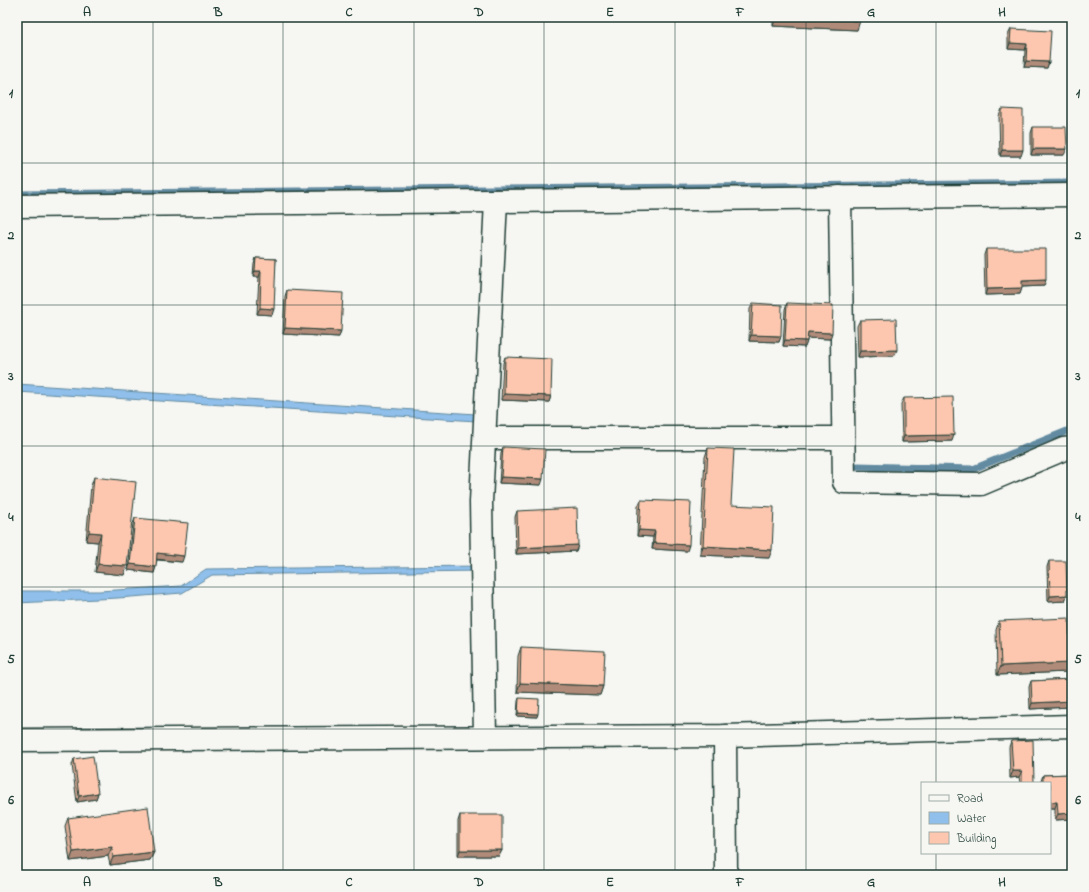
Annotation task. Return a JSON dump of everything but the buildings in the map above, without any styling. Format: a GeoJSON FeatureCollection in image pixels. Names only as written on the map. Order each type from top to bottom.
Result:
{"type":"FeatureCollection","features":[{"type":"Feature","properties":{"kind":"street"},"geometry":{"type":"LineString","coordinates":[[17,206],[1072,195]]}},
{"type":"Feature","properties":{"kind":"street"},"geometry":{"type":"LineString","coordinates":[[840,197],[844,482],[981,484],[1064,449],[1072,448]]}},
{"type":"Feature","properties":{"kind":"street"},"geometry":{"type":"LineString","coordinates":[[484,736],[481,502],[496,201]]}},
{"type":"Feature","properties":{"kind":"street"},"geometry":{"type":"LineString","coordinates":[[485,438],[843,438]]}},
{"type":"Feature","properties":{"kind":"street"},"geometry":{"type":"LineString","coordinates":[[17,740],[484,736],[726,736],[1072,726]]}},
{"type":"Feature","properties":{"kind":"street"},"geometry":{"type":"LineString","coordinates":[[726,736],[726,875]]}},
{"type":"Feature","properties":{"kind":"water"},"geometry":{"type":"Polygon","coordinates":[[[17,384],[476,414],[476,421],[17,392],[17,384]]]}},
{"type":"Feature","properties":{"kind":"water"},"geometry":{"type":"Polygon","coordinates":[[[480,566],[479,571],[212,575],[182,593],[17,603],[17,591],[99,591],[181,586],[206,569],[480,566]]]}},
{"type":"Feature","properties":{"kind":"waterway"},"geometry":{"type":"LineString","coordinates":[[17,194],[1072,183]]}},
{"type":"Feature","properties":{"kind":"waterway"},"geometry":{"type":"LineString","coordinates":[[858,466],[973,469],[1072,429]]}}]}
